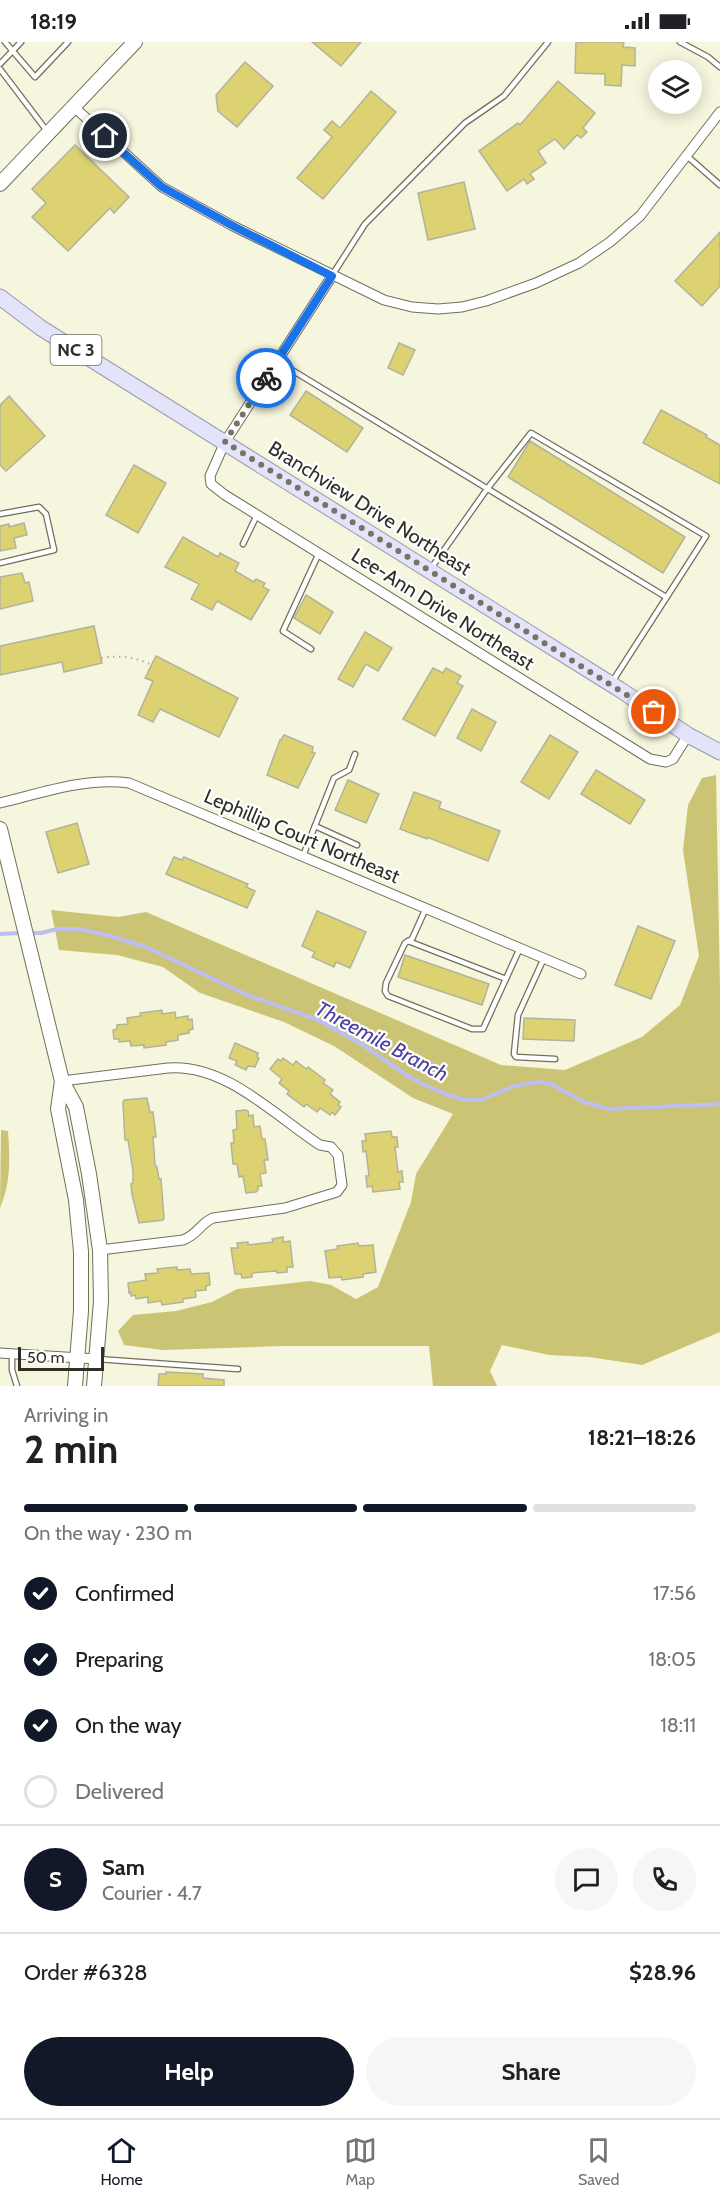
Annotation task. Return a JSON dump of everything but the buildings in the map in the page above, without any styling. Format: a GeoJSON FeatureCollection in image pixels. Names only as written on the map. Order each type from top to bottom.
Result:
{"type":"FeatureCollection","features":[{"type":"Feature","properties":{"kind":"main road"},"geometry":{"type":"LineString","coordinates":[[0,184],[135,42]]}},
{"type":"Feature","properties":{"kind":"main road","name":"Branchview Drive Northeast"},"geometry":{"type":"LineString","coordinates":[[0,297],[41,328],[611,684],[688,735],[720,752]]}},
{"type":"Feature","properties":{"kind":"main road"},"geometry":{"type":"LineString","coordinates":[[0,829],[62,1081],[76,1107],[90,1174],[100,1250],[101,1301],[94,1386]]}},
{"type":"Feature","properties":{"kind":"main road"},"geometry":{"type":"LineString","coordinates":[[62,1081],[58,1109],[76,1200],[81,1252],[81,1311],[75,1386]]}},
{"type":"Feature","properties":{"kind":"street"},"geometry":{"type":"LineString","coordinates":[[74,107],[162,187],[332,276],[384,300],[412,308],[462,307],[486,301],[536,283],[573,266],[610,242],[640,216],[720,112]]}},
{"type":"Feature","properties":{"kind":"street"},"geometry":{"type":"LineString","coordinates":[[225,442],[332,276]]}},
{"type":"Feature","properties":{"kind":"street","name":"Lee-Ann Drive Northeast"},"geometry":{"type":"LineString","coordinates":[[225,442],[210,476],[211,484],[257,514],[650,759],[666,762],[673,759],[688,735]]}},
{"type":"Feature","properties":{"kind":"street","name":"Lephillip Court Northeast"},"geometry":{"type":"LineString","coordinates":[[0,803],[82,784],[129,783],[581,974]]}},
{"type":"Feature","properties":{"kind":"street"},"geometry":{"type":"LineString","coordinates":[[62,1081],[168,1068],[195,1069],[240,1088],[320,1145],[331,1147],[338,1155],[342,1185],[337,1192],[285,1208],[213,1218],[204,1222],[195,1236],[183,1240],[100,1250]]}},
{"type":"Feature","properties":{"kind":"street"},"geometry":{"type":"LineString","coordinates":[[0,1353],[97,1359]]}},
{"type":"Feature","properties":{"kind":"lane"},"geometry":{"type":"LineString","coordinates":[[5,42],[34,77],[68,42]]}},
{"type":"Feature","properties":{"kind":"lane"},"geometry":{"type":"LineString","coordinates":[[21,42],[0,66],[48,133]]}},
{"type":"Feature","properties":{"kind":"lane"},"geometry":{"type":"LineString","coordinates":[[332,276],[365,224],[465,123],[504,96],[548,42]]}},
{"type":"Feature","properties":{"kind":"lane"},"geometry":{"type":"LineString","coordinates":[[680,42],[708,57],[720,67]]}},
{"type":"Feature","properties":{"kind":"lane"},"geometry":{"type":"LineString","coordinates":[[687,156],[720,185]]}},
{"type":"Feature","properties":{"kind":"lane"},"geometry":{"type":"LineString","coordinates":[[277,362],[666,597]]}},
{"type":"Feature","properties":{"kind":"lane"},"geometry":{"type":"LineString","coordinates":[[429,570],[487,489],[531,433],[706,536],[611,684]]}},
{"type":"Feature","properties":{"kind":"lane"},"geometry":{"type":"LineString","coordinates":[[0,514],[39,507],[46,514],[54,550],[0,563]]}},
{"type":"Feature","properties":{"kind":"lane"},"geometry":{"type":"LineString","coordinates":[[243,544],[257,514]]}},
{"type":"Feature","properties":{"kind":"lane"},"geometry":{"type":"LineString","coordinates":[[310,649],[282,631],[319,553]]}},
{"type":"Feature","properties":{"kind":"lane"},"geometry":{"type":"LineString","coordinates":[[303,856],[334,778],[349,770],[355,754]]}},
{"type":"Feature","properties":{"kind":"lane"},"geometry":{"type":"LineString","coordinates":[[315,826],[357,845]]}},
{"type":"Feature","properties":{"kind":"lane"},"geometry":{"type":"LineString","coordinates":[[426,908],[412,939],[405,943],[386,983],[385,991],[388,996],[472,1029],[483,1029],[520,948]]}},
{"type":"Feature","properties":{"kind":"lane"},"geometry":{"type":"LineString","coordinates":[[408,941],[506,979]]}},
{"type":"Feature","properties":{"kind":"lane"},"geometry":{"type":"LineString","coordinates":[[544,958],[518,1015],[514,1054],[516,1057],[555,1059]]}},
{"type":"Feature","properties":{"kind":"lane"},"geometry":{"type":"LineString","coordinates":[[12,1353],[12,1370],[16,1386]]}},
{"type":"Feature","properties":{"kind":"lane"},"geometry":{"type":"LineString","coordinates":[[97,1359],[238,1369]]}},
{"type":"Feature","properties":{"kind":"path"},"geometry":{"type":"LineString","coordinates":[[101,658],[123,656],[152,665]]}},
{"type":"Feature","properties":{"kind":"shaded area"},"geometry":{"type":"Polygon","coordinates":[[[716,775],[720,989],[720,1332],[642,1365],[589,1357],[549,1355],[502,1345],[490,1371],[497,1386],[433,1386],[429,1346],[283,1346],[163,1350],[124,1345],[118,1331],[133,1315],[176,1311],[212,1302],[237,1289],[310,1281],[331,1285],[356,1299],[378,1287],[411,1202],[416,1174],[453,1114],[413,1098],[334,1046],[284,1022],[200,993],[163,967],[117,955],[59,950],[51,910],[118,917],[146,912],[501,1065],[565,1070],[642,1037],[680,1005],[699,956],[683,850],[688,805],[702,778],[716,775]]]}},
{"type":"Feature","properties":{"kind":"shaded area"},"geometry":{"type":"Polygon","coordinates":[[[1,1130],[8,1131],[9,1161],[8,1180],[0,1208],[1,1130]]]}},
{"type":"Feature","properties":{"kind":"waterway","name":"Threemile Branch"},"geometry":{"type":"LineString","coordinates":[[29,933],[78,929],[146,947],[247,995],[318,1020],[363,1045],[411,1078],[440,1092],[464,1100],[481,1100],[514,1086],[539,1082],[551,1084],[584,1102],[609,1109],[720,1104]]}},
{"type":"Feature","properties":{"kind":"waterway","name":"Threemile Branch"},"geometry":{"type":"LineString","coordinates":[[0,934],[21,933]]}},
{"type":"Feature","properties":{"kind":"way so far"},"geometry":{"type":"LineString","coordinates":[[266,378],[225,442],[654,712]]}},
{"type":"Feature","properties":{"kind":"route"},"geometry":{"type":"LineString","coordinates":[[105,136],[162,187],[332,276],[266,378]]}}]}
